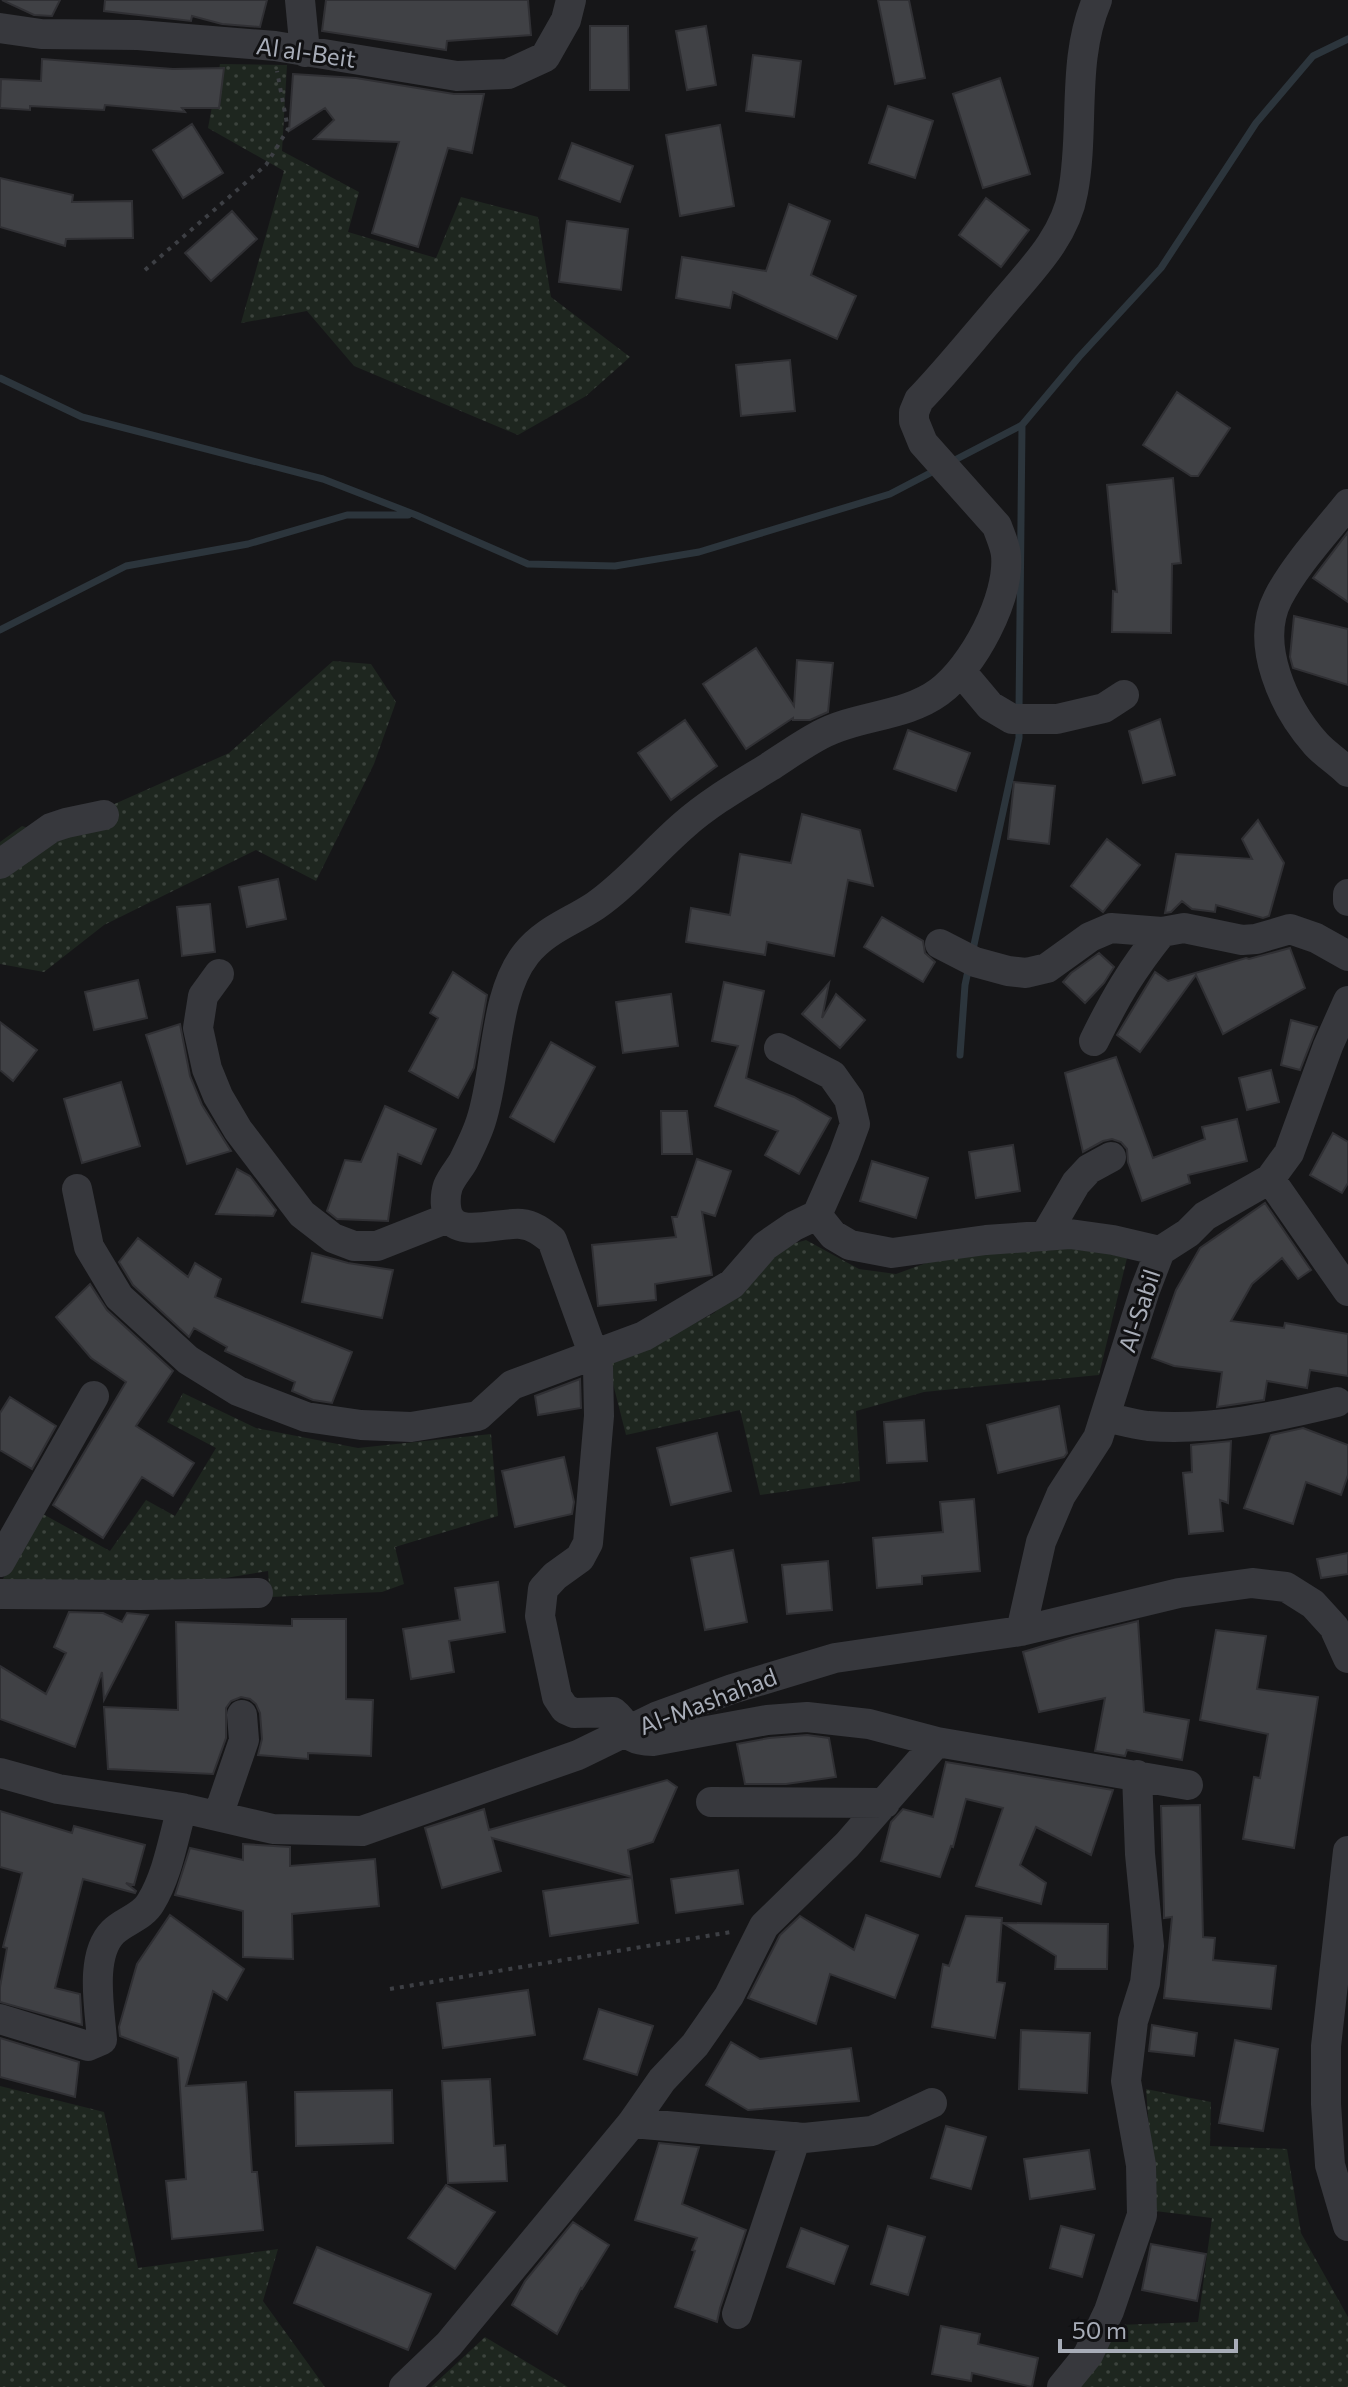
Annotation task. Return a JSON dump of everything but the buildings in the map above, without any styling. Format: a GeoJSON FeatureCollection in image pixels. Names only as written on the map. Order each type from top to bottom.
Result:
{"type":"FeatureCollection","features":[{"type":"Feature","properties":{"kind":"street"},"geometry":{"type":"LineString","coordinates":[[300,0],[305,52]]}},
{"type":"Feature","properties":{"kind":"street","name":"Al al-Beit"},"geometry":{"type":"LineString","coordinates":[[0,28],[41,34],[138,35],[275,46],[457,76],[508,74],[545,57],[566,20],[571,0]]}},
{"type":"Feature","properties":{"kind":"street"},"geometry":{"type":"LineString","coordinates":[[1097,0],[1083,42],[1077,168],[1066,216],[1049,249],[919,400],[914,412],[914,421],[923,443],[997,526],[1006,553],[995,612],[981,639],[961,671],[939,692],[922,702],[823,733],[733,789],[688,821],[625,882],[594,907],[550,931],[527,953],[509,981],[481,1122],[448,1186],[446,1206],[448,1218],[455,1224],[468,1228],[522,1224],[540,1229],[552,1240],[595,1354],[599,1416],[588,1543],[580,1558],[543,1589],[540,1616],[557,1697],[565,1709],[574,1713],[613,1712],[632,1739],[637,1741],[653,1741],[767,1720],[807,1717],[869,1724],[937,1742],[1188,1785]]}},
{"type":"Feature","properties":{"kind":"street"},"geometry":{"type":"LineString","coordinates":[[1348,504],[1278,599],[1269,628],[1275,674],[1293,712],[1317,745],[1348,772]]}},
{"type":"Feature","properties":{"kind":"street"},"geometry":{"type":"LineString","coordinates":[[969,681],[990,706],[1012,719],[1057,719],[1104,708],[1124,695]]}},
{"type":"Feature","properties":{"kind":"street"},"geometry":{"type":"LineString","coordinates":[[0,864],[51,828],[104,815]]}},
{"type":"Feature","properties":{"kind":"street"},"geometry":{"type":"LineString","coordinates":[[1348,894],[1348,901]]}},
{"type":"Feature","properties":{"kind":"street"},"geometry":{"type":"LineString","coordinates":[[940,944],[975,962],[1026,973],[1057,963],[1101,930],[1111,928],[1162,932],[1195,929],[1242,940],[1290,929],[1316,938],[1348,956]]}},
{"type":"Feature","properties":{"kind":"street"},"geometry":{"type":"LineString","coordinates":[[1094,1041],[1134,966],[1162,932]]}},
{"type":"Feature","properties":{"kind":"street"},"geometry":{"type":"LineString","coordinates":[[219,974],[203,996],[198,1028],[207,1069],[218,1096],[238,1130],[302,1214],[333,1238],[354,1246],[377,1246],[448,1218]]}},
{"type":"Feature","properties":{"kind":"street","name":"Al-Sabil"},"geometry":{"type":"LineString","coordinates":[[1021,1631],[1041,1542],[1061,1495],[1098,1438],[1160,1251],[1188,1233],[1205,1216],[1270,1179],[1289,1153],[1348,1001]]}},
{"type":"Feature","properties":{"kind":"street"},"geometry":{"type":"LineString","coordinates":[[77,1189],[89,1247],[119,1297],[188,1360],[238,1391],[306,1417],[361,1425],[411,1427],[478,1416],[512,1385],[644,1336],[732,1284],[765,1246],[817,1215],[855,1124],[849,1099],[832,1075],[779,1048]]}},
{"type":"Feature","properties":{"kind":"street"},"geometry":{"type":"LineString","coordinates":[[1045,1236],[1076,1183],[1089,1169],[1111,1157]]}},
{"type":"Feature","properties":{"kind":"street"},"geometry":{"type":"LineString","coordinates":[[1270,1179],[1348,1291]]}},
{"type":"Feature","properties":{"kind":"street"},"geometry":{"type":"LineString","coordinates":[[817,1215],[833,1235],[850,1245],[892,1253],[986,1240],[1070,1234],[1160,1251]]}},
{"type":"Feature","properties":{"kind":"street"},"geometry":{"type":"LineString","coordinates":[[0,1562],[94,1396]]}},
{"type":"Feature","properties":{"kind":"street"},"geometry":{"type":"LineString","coordinates":[[1105,1417],[1146,1426],[1209,1426],[1283,1415],[1337,1402]]}},
{"type":"Feature","properties":{"kind":"street","name":"Al-Mashahad"},"geometry":{"type":"LineString","coordinates":[[0,1773],[58,1789],[182,1808],[273,1829],[362,1831],[578,1755],[658,1716],[732,1689],[835,1658],[1021,1631],[1179,1593],[1252,1583],[1286,1587],[1313,1604],[1334,1627],[1348,1658]]}},
{"type":"Feature","properties":{"kind":"street"},"geometry":{"type":"LineString","coordinates":[[0,1594],[258,1593]]}},
{"type":"Feature","properties":{"kind":"street"},"geometry":{"type":"LineString","coordinates":[[218,1816],[244,1740],[242,1715]]}},
{"type":"Feature","properties":{"kind":"street"},"geometry":{"type":"LineString","coordinates":[[404,2387],[449,2344],[632,2123],[662,2080],[695,2045],[729,1996],[764,1926],[839,1853],[937,1742]]}},
{"type":"Feature","properties":{"kind":"street"},"geometry":{"type":"LineString","coordinates":[[1062,2387],[1088,2355],[1109,2311],[1142,2215],[1141,2165],[1126,2081],[1133,2021],[1145,1983],[1149,1946],[1140,1854],[1137,1775]]}},
{"type":"Feature","properties":{"kind":"street"},"geometry":{"type":"LineString","coordinates":[[711,1802],[885,1803]]}},
{"type":"Feature","properties":{"kind":"street"},"geometry":{"type":"LineString","coordinates":[[0,2019],[88,2046],[102,2040],[97,1967],[104,1943],[114,1931],[149,1906],[162,1882],[182,1808]]}},
{"type":"Feature","properties":{"kind":"street"},"geometry":{"type":"LineString","coordinates":[[1348,1851],[1326,2046],[1330,2165],[1348,2226]]}},
{"type":"Feature","properties":{"kind":"street"},"geometry":{"type":"LineString","coordinates":[[632,2123],[796,2137],[872,2131],[932,2103]]}},
{"type":"Feature","properties":{"kind":"street"},"geometry":{"type":"LineString","coordinates":[[737,2314],[796,2137]]}},
{"type":"Feature","properties":{"kind":"path"},"geometry":{"type":"LineString","coordinates":[[145,270],[266,165],[288,129],[275,63],[275,46]]}},
{"type":"Feature","properties":{"kind":"path"},"geometry":{"type":"LineString","coordinates":[[390,1989],[764,1926]]}},
{"type":"Feature","properties":{"kind":"shaded area"},"geometry":{"type":"Polygon","coordinates":[[[220,64],[287,65],[282,151],[359,192],[348,232],[436,258],[461,197],[538,217],[551,297],[630,357],[586,396],[518,435],[354,366],[307,311],[241,323],[284,171],[208,128],[220,64]]]}},
{"type":"Feature","properties":{"kind":"shaded area"},"geometry":{"type":"Polygon","coordinates":[[[333,661],[371,664],[396,702],[374,764],[316,881],[256,850],[104,925],[44,972],[0,964],[0,842],[22,826],[47,834],[229,753],[333,661]]]}},
{"type":"Feature","properties":{"kind":"shaded area"},"geometry":{"type":"Polygon","coordinates":[[[1028,1236],[1127,1258],[1099,1375],[924,1392],[856,1411],[860,1481],[760,1495],[740,1410],[626,1435],[608,1364],[648,1348],[714,1313],[739,1289],[768,1251],[806,1240],[859,1269],[896,1274],[948,1255],[1028,1236]]]}},
{"type":"Feature","properties":{"kind":"shaded area"},"geometry":{"type":"Polygon","coordinates":[[[183,1393],[256,1428],[358,1448],[491,1434],[498,1516],[395,1547],[404,1584],[382,1592],[270,1597],[268,1571],[201,1582],[0,1584],[41,1513],[110,1551],[146,1500],[175,1516],[216,1448],[167,1422],[183,1393]]]}},
{"type":"Feature","properties":{"kind":"shaded area"},"geometry":{"type":"Polygon","coordinates":[[[0,2086],[104,2112],[138,2268],[278,2249],[263,2301],[325,2387],[0,2387],[0,2086]]]}},
{"type":"Feature","properties":{"kind":"shaded area"},"geometry":{"type":"Polygon","coordinates":[[[1146,2089],[1211,2102],[1210,2146],[1287,2149],[1301,2233],[1348,2317],[1348,2387],[1079,2387],[1117,2325],[1198,2322],[1212,2218],[1155,2211],[1146,2089]]]}},
{"type":"Feature","properties":{"kind":"shaded area"},"geometry":{"type":"Polygon","coordinates":[[[485,2337],[568,2387],[431,2387],[485,2337]]]}},
{"type":"Feature","properties":{"kind":"waterway"},"geometry":{"type":"LineString","coordinates":[[951,462],[1022,425],[1161,268],[1256,123],[1313,56],[1348,39]]}},
{"type":"Feature","properties":{"kind":"waterway"},"geometry":{"type":"LineString","coordinates":[[0,378],[82,417],[323,479],[528,564],[615,566],[699,552],[890,494],[936,470]]}},
{"type":"Feature","properties":{"kind":"waterway"},"geometry":{"type":"LineString","coordinates":[[1019,711],[1022,425]]}},
{"type":"Feature","properties":{"kind":"waterway"},"geometry":{"type":"LineString","coordinates":[[0,630],[126,566],[248,544],[347,515],[408,515]]}},
{"type":"Feature","properties":{"kind":"waterway"},"geometry":{"type":"LineString","coordinates":[[972,954],[1019,727]]}},
{"type":"Feature","properties":{"kind":"waterway"},"geometry":{"type":"LineString","coordinates":[[960,1055],[969,966]]}}]}
